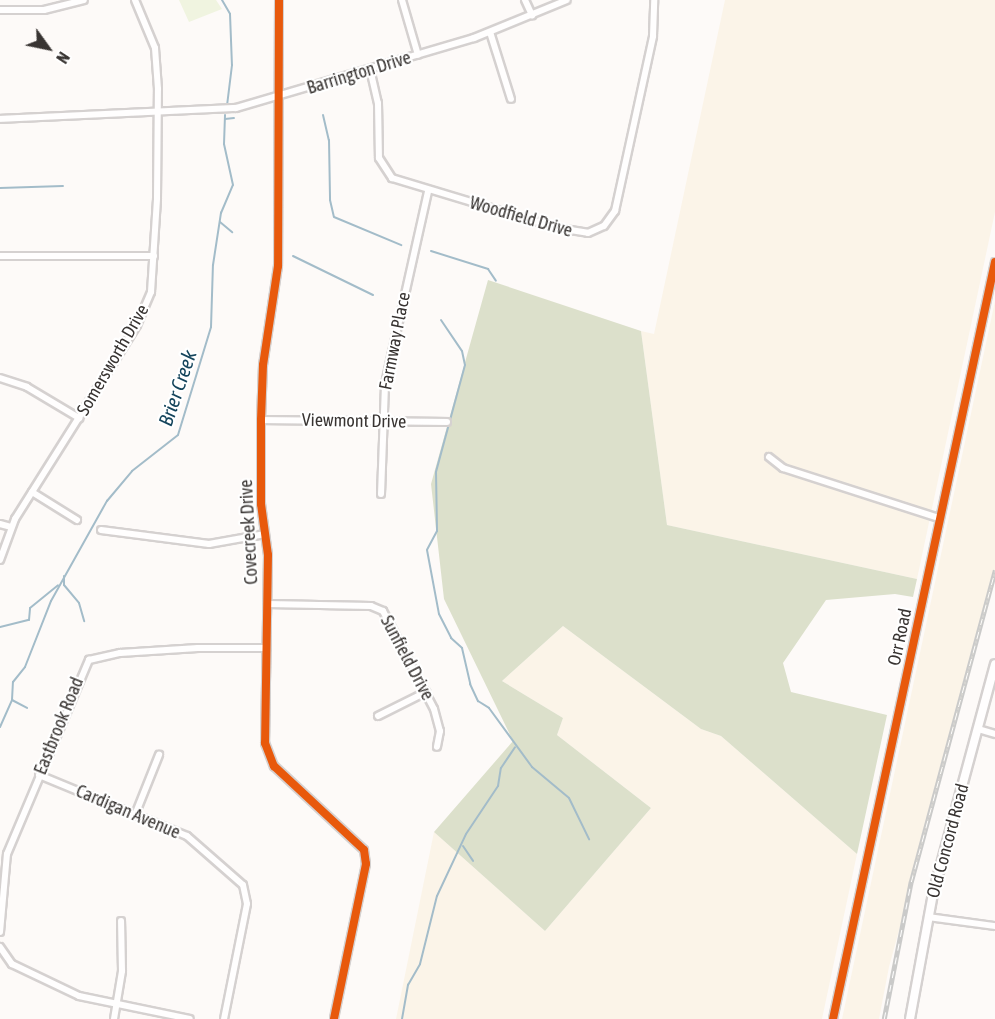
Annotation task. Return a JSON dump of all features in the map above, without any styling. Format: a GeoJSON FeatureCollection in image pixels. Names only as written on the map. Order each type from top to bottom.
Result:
{"type":"FeatureCollection","features":[{"type":"Feature","properties":{"kind":"street"},"geometry":{"type":"LineString","coordinates":[[47,9],[48,0]]}},
{"type":"Feature","properties":{"kind":"street"},"geometry":{"type":"LineString","coordinates":[[0,10],[47,9],[84,0]]}},
{"type":"Feature","properties":{"kind":"street","name":"Somersworth Drive"},"geometry":{"type":"LineString","coordinates":[[0,560],[11,528],[141,319],[150,292],[154,256],[159,114],[155,48],[135,0]]}},
{"type":"Feature","properties":{"kind":"street","name":"Covecreek Drive"},"geometry":{"type":"LineString","coordinates":[[279,0],[278,266],[263,365],[261,420],[261,504],[265,534],[267,604],[266,743],[269,759],[280,773],[358,841],[366,857],[334,1019]]}},
{"type":"Feature","properties":{"kind":"street"},"geometry":{"type":"LineString","coordinates":[[402,0],[418,55]]}},
{"type":"Feature","properties":{"kind":"street"},"geometry":{"type":"LineString","coordinates":[[525,0],[532,15]]}},
{"type":"Feature","properties":{"kind":"street","name":"Barrington Drive"},"geometry":{"type":"LineString","coordinates":[[0,119],[159,114],[226,109],[279,97],[490,32],[567,0]]}},
{"type":"Feature","properties":{"kind":"street","name":"Woodfield Drive"},"geometry":{"type":"LineString","coordinates":[[370,69],[378,103],[381,166],[392,178],[428,191],[579,234],[604,226],[615,212],[653,36],[654,0]]}},
{"type":"Feature","properties":{"kind":"street"},"geometry":{"type":"LineString","coordinates":[[490,32],[511,99]]}},
{"type":"Feature","properties":{"kind":"street","name":"Farmway Place"},"geometry":{"type":"LineString","coordinates":[[381,494],[383,421],[388,364],[428,191]]}},
{"type":"Feature","properties":{"kind":"street"},"geometry":{"type":"LineString","coordinates":[[0,256],[154,256]]}},
{"type":"Feature","properties":{"kind":"street","name":"Orr Road"},"geometry":{"type":"LineString","coordinates":[[832,1019],[995,262]]}},
{"type":"Feature","properties":{"kind":"street"},"geometry":{"type":"LineString","coordinates":[[0,378],[27,387],[79,418]]}},
{"type":"Feature","properties":{"kind":"street","name":"Viewmont Drive"},"geometry":{"type":"LineString","coordinates":[[261,420],[447,422]]}},
{"type":"Feature","properties":{"kind":"street"},"geometry":{"type":"LineString","coordinates":[[769,457],[783,468],[939,518]]}},
{"type":"Feature","properties":{"kind":"street"},"geometry":{"type":"LineString","coordinates":[[32,492],[77,520]]}},
{"type":"Feature","properties":{"kind":"street"},"geometry":{"type":"LineString","coordinates":[[0,524],[11,528]]}},
{"type":"Feature","properties":{"kind":"street"},"geometry":{"type":"LineString","coordinates":[[101,530],[209,544],[265,534]]}},
{"type":"Feature","properties":{"kind":"street","name":"Sunfield Drive"},"geometry":{"type":"LineString","coordinates":[[267,604],[371,606],[383,611],[426,692],[439,723],[437,747]]}},
{"type":"Feature","properties":{"kind":"street","name":"Eastbrook Road"},"geometry":{"type":"LineString","coordinates":[[0,932],[4,865],[83,668],[94,657],[198,648],[267,648]]}},
{"type":"Feature","properties":{"kind":"street","name":"Old Concord Road"},"geometry":{"type":"LineString","coordinates":[[910,1019],[928,917],[995,664]]}},
{"type":"Feature","properties":{"kind":"street"},"geometry":{"type":"LineString","coordinates":[[378,716],[426,692]]}},
{"type":"Feature","properties":{"kind":"street"},"geometry":{"type":"LineString","coordinates":[[978,729],[995,734]]}},
{"type":"Feature","properties":{"kind":"street"},"geometry":{"type":"LineString","coordinates":[[135,815],[159,755]]}},
{"type":"Feature","properties":{"kind":"street","name":"Cardigan Avenue"},"geometry":{"type":"LineString","coordinates":[[39,775],[187,836],[245,889],[247,904],[224,1019]]}},
{"type":"Feature","properties":{"kind":"street"},"geometry":{"type":"LineString","coordinates":[[928,917],[995,926]]}},
{"type":"Feature","properties":{"kind":"street"},"geometry":{"type":"LineString","coordinates":[[114,1019],[122,971],[121,921]]}},
{"type":"Feature","properties":{"kind":"street"},"geometry":{"type":"LineString","coordinates":[[0,947],[9,962],[63,989],[117,1004],[190,1019]]}},
{"type":"Feature","properties":{"kind":"shaded area"},"geometry":{"type":"Polygon","coordinates":[[[725,0],[995,0],[995,212],[917,579],[667,525],[641,331],[654,334],[725,0]]]}},
{"type":"Feature","properties":{"kind":"shaded area"},"geometry":{"type":"Polygon","coordinates":[[[995,301],[995,578],[889,967],[879,1019],[842,1019],[995,301]]]}},
{"type":"Feature","properties":{"kind":"shaded area"},"geometry":{"type":"Polygon","coordinates":[[[563,626],[701,729],[721,736],[857,854],[822,1019],[396,1019],[434,832],[545,931],[651,808],[557,735],[563,718],[502,681],[563,626]]]}},
{"type":"Feature","properties":{"kind":"green space"},"geometry":{"type":"Polygon","coordinates":[[[179,0],[216,0],[222,9],[189,22],[179,0]]]}},
{"type":"Feature","properties":{"kind":"green space"},"geometry":{"type":"Polygon","coordinates":[[[488,280],[641,331],[667,525],[917,579],[913,597],[895,594],[826,600],[783,663],[791,692],[887,715],[857,854],[721,736],[701,729],[563,626],[502,681],[563,718],[557,735],[651,808],[545,931],[434,832],[513,741],[444,599],[431,484],[488,280]]]}},
{"type":"Feature","properties":{"kind":"waterway","name":"Brier Creek"},"geometry":{"type":"LineString","coordinates":[[222,0],[230,14],[232,65],[227,104]]}},
{"type":"Feature","properties":{"kind":"waterway","name":"Brier Creek"},"geometry":{"type":"LineString","coordinates":[[0,727],[12,700],[13,682],[25,667],[51,601],[107,501],[132,471],[178,435],[211,327],[213,265],[221,213],[233,185],[224,144],[225,115]]}},
{"type":"Feature","properties":{"kind":"waterway"},"geometry":{"type":"LineString","coordinates":[[323,115],[329,140],[330,200],[334,217],[401,245]]}},
{"type":"Feature","properties":{"kind":"waterway"},"geometry":{"type":"LineString","coordinates":[[225,119],[234,118]]}},
{"type":"Feature","properties":{"kind":"waterway"},"geometry":{"type":"LineString","coordinates":[[0,188],[63,186]]}},
{"type":"Feature","properties":{"kind":"waterway"},"geometry":{"type":"LineString","coordinates":[[220,222],[232,232]]}},
{"type":"Feature","properties":{"kind":"waterway"},"geometry":{"type":"LineString","coordinates":[[431,251],[488,269],[496,281]]}},
{"type":"Feature","properties":{"kind":"waterway"},"geometry":{"type":"LineString","coordinates":[[293,256],[373,295]]}},
{"type":"Feature","properties":{"kind":"waterway"},"geometry":{"type":"LineString","coordinates":[[441,320],[462,351],[465,365],[436,472],[437,531],[427,550],[439,614],[451,638],[462,648],[470,684],[478,701],[489,708],[532,767],[569,798],[589,839]]}},
{"type":"Feature","properties":{"kind":"waterway"},"geometry":{"type":"LineString","coordinates":[[64,576],[64,585],[79,603],[84,621]]}},
{"type":"Feature","properties":{"kind":"waterway"},"geometry":{"type":"LineString","coordinates":[[0,627],[29,620],[30,608],[58,585]]}},
{"type":"Feature","properties":{"kind":"waterway"},"geometry":{"type":"LineString","coordinates":[[12,700],[27,708]]}},
{"type":"Feature","properties":{"kind":"waterway"},"geometry":{"type":"LineString","coordinates":[[402,1019],[408,985],[420,964],[437,896],[466,834],[498,786],[501,768],[515,747]]}},
{"type":"Feature","properties":{"kind":"waterway"},"geometry":{"type":"LineString","coordinates":[[463,846],[473,861]]}},
{"type":"Feature","properties":{"kind":"railway"},"geometry":{"type":"LineString","coordinates":[[884,1019],[911,882],[995,570]]}},
{"type":"Feature","properties":{"kind":"cycle path"},"geometry":{"type":"LineString","coordinates":[[279,0],[278,266],[263,365],[261,420],[261,504],[268,555],[265,743],[274,766],[364,850],[366,864],[334,1019]]}},
{"type":"Feature","properties":{"kind":"cycle path"},"geometry":{"type":"LineString","coordinates":[[833,1019],[995,262]]}}]}
